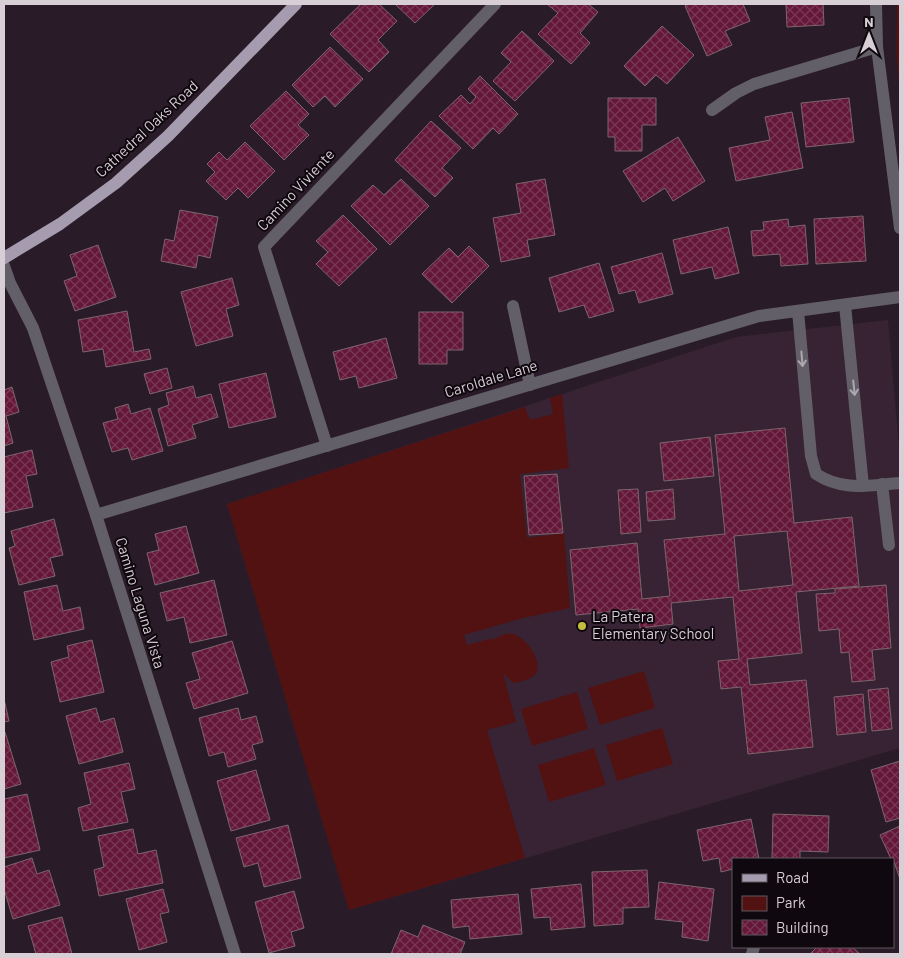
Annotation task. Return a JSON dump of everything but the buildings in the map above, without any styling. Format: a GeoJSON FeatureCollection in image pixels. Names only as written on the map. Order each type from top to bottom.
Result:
{"type":"FeatureCollection","features":[{"type":"Feature","properties":{"kind":"main road","name":"Cathedral Oaks Road"},"geometry":{"type":"LineString","coordinates":[[4,258],[60,224],[116,184],[168,136],[296,4]]}},
{"type":"Feature","properties":{"kind":"street","name":"Camino Viviente"},"geometry":{"type":"LineString","coordinates":[[327,446],[264,247],[495,4]]}},
{"type":"Feature","properties":{"kind":"street"},"geometry":{"type":"LineString","coordinates":[[876,4],[877,47],[900,228]]}},
{"type":"Feature","properties":{"kind":"street"},"geometry":{"type":"LineString","coordinates":[[712,110],[736,93],[754,84],[877,47]]}},
{"type":"Feature","properties":{"kind":"street","name":"Camino Laguna Vista"},"geometry":{"type":"LineString","coordinates":[[4,266],[10,283],[33,328],[96,515],[235,954]]}},
{"type":"Feature","properties":{"kind":"street","name":"Caroldale Lane"},"geometry":{"type":"LineString","coordinates":[[96,515],[758,316],[900,297]]}},
{"type":"Feature","properties":{"kind":"street"},"geometry":{"type":"LineString","coordinates":[[845,304],[863,486]]}},
{"type":"Feature","properties":{"kind":"street"},"geometry":{"type":"LineString","coordinates":[[513,306],[530,385]]}},
{"type":"Feature","properties":{"kind":"street"},"geometry":{"type":"LineString","coordinates":[[798,311],[812,456],[816,474],[828,482],[850,487],[900,483]]}},
{"type":"Feature","properties":{"kind":"street"},"geometry":{"type":"LineString","coordinates":[[882,484],[889,545]]}},
{"type":"Feature","properties":{"kind":"shaded area","name":"La Patera Elementary School"},"geometry":{"type":"Polygon","coordinates":[[[888,320],[900,460],[900,748],[349,910],[227,504],[736,337],[888,320]]]}},
{"type":"Feature","properties":{"kind":"green space"},"geometry":{"type":"Polygon","coordinates":[[[897,4],[900,4],[900,93],[896,53],[897,4]]]}},
{"type":"Feature","properties":{"kind":"green space"},"geometry":{"type":"Polygon","coordinates":[[[562,394],[569,468],[520,474],[527,538],[564,533],[570,608],[523,618],[464,635],[467,645],[513,634],[529,645],[537,661],[536,674],[527,680],[513,683],[503,673],[516,722],[487,730],[525,858],[349,910],[227,504],[525,407],[530,420],[553,414],[550,398],[562,394]]]}},
{"type":"Feature","properties":{"kind":"green space"},"geometry":{"type":"Polygon","coordinates":[[[644,671],[655,708],[600,725],[588,688],[644,671]]]}},
{"type":"Feature","properties":{"kind":"green space"},"geometry":{"type":"Polygon","coordinates":[[[577,692],[588,729],[532,746],[521,709],[577,692]]]}},
{"type":"Feature","properties":{"kind":"green space"},"geometry":{"type":"Polygon","coordinates":[[[662,728],[673,764],[617,781],[606,745],[662,728]]]}},
{"type":"Feature","properties":{"kind":"green space"},"geometry":{"type":"Polygon","coordinates":[[[594,748],[606,785],[549,802],[538,765],[594,748]]]}},
{"type":"Feature","properties":{"kind":"place","name":"La Patera Elementary School"},"geometry":{"type":"Point","coordinates":[582,626]}}]}
